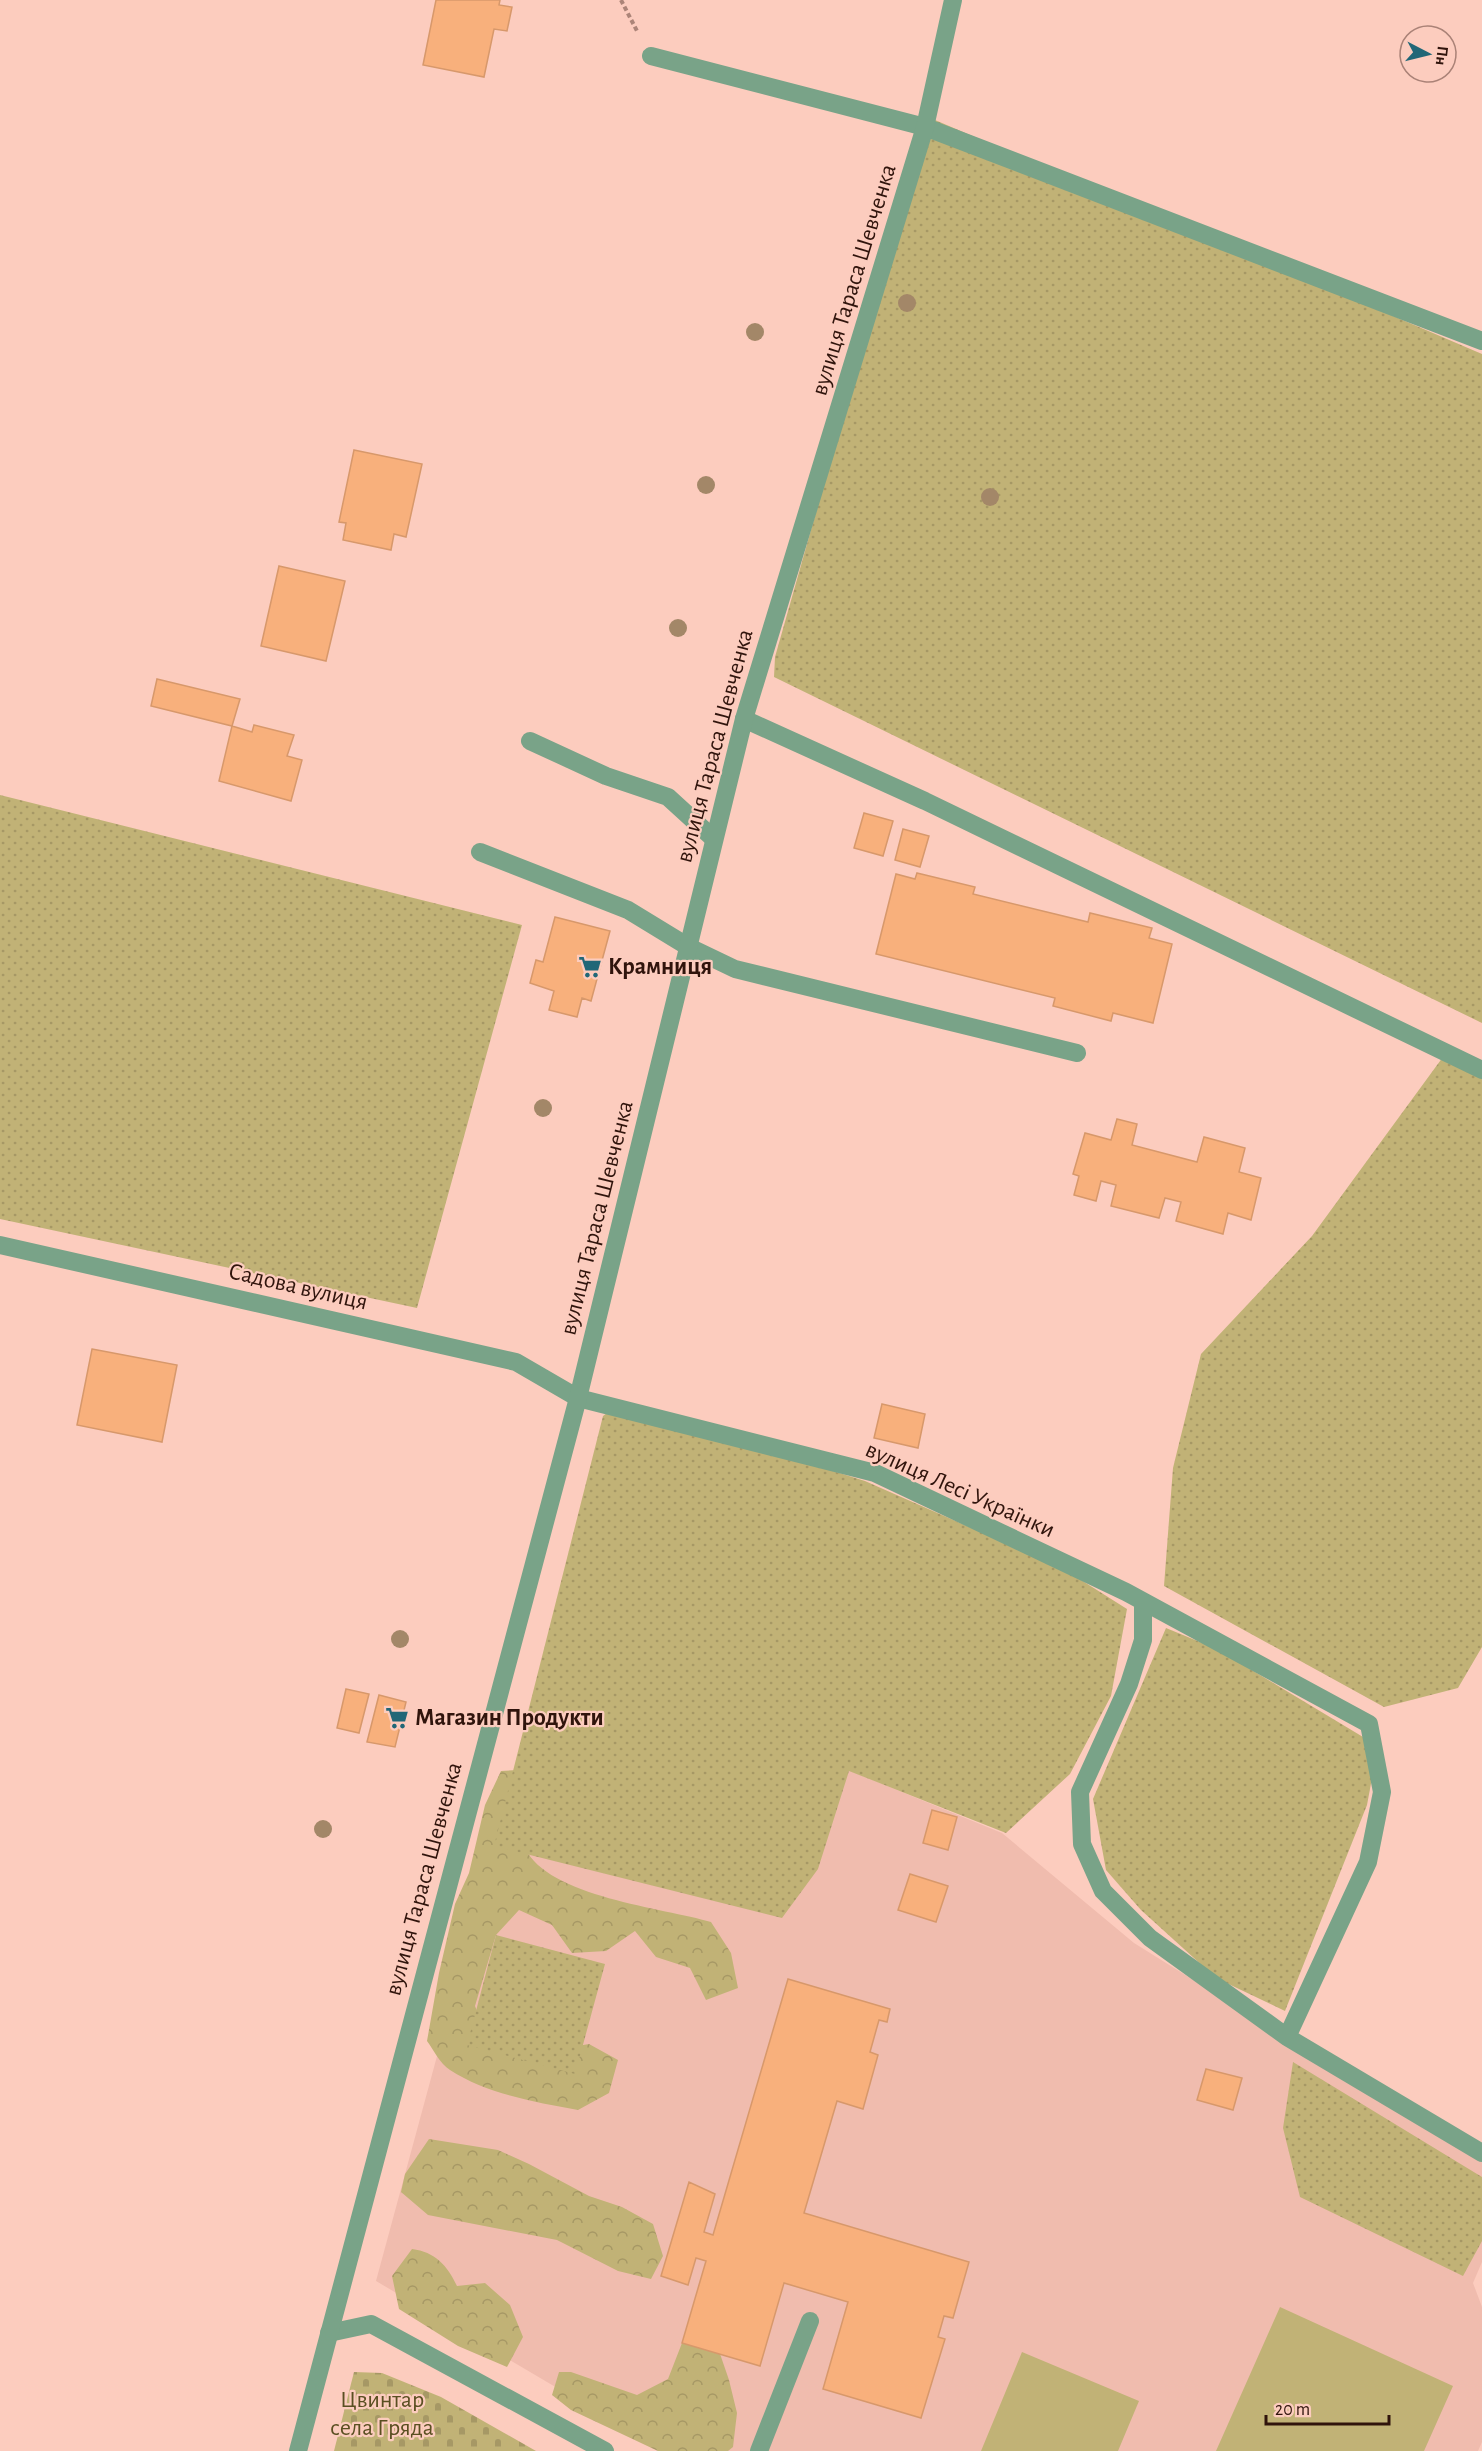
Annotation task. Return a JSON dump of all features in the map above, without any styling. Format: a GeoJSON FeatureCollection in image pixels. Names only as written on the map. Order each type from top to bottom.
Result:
{"type":"FeatureCollection","features":[{"type":"Feature","properties":{"kind":"street","name":"вулиця Тараса Шевченка"},"geometry":{"type":"LineString","coordinates":[[298,2451],[578,1398],[744,718],[925,127],[952,0]]}},
{"type":"Feature","properties":{"kind":"street"},"geometry":{"type":"LineString","coordinates":[[651,56],[925,127],[1482,340]]}},
{"type":"Feature","properties":{"kind":"street"},"geometry":{"type":"LineString","coordinates":[[744,718],[935,806],[1482,1070]]}},
{"type":"Feature","properties":{"kind":"street"},"geometry":{"type":"LineString","coordinates":[[530,741],[606,776],[668,797],[714,839]]}},
{"type":"Feature","properties":{"kind":"street"},"geometry":{"type":"LineString","coordinates":[[480,852],[628,910],[687,946],[735,969],[1077,1053]]}},
{"type":"Feature","properties":{"kind":"street","name":"Садова вулиця"},"geometry":{"type":"LineString","coordinates":[[0,1245],[516,1362],[578,1398]]}},
{"type":"Feature","properties":{"kind":"street","name":"вулиця Лесі Українки"},"geometry":{"type":"LineString","coordinates":[[578,1398],[875,1473],[1143,1601],[1369,1724],[1382,1792],[1368,1862],[1287,2037]]}},
{"type":"Feature","properties":{"kind":"street"},"geometry":{"type":"LineString","coordinates":[[1143,1601],[1143,1640],[1140,1651],[1129,1684],[1080,1792],[1082,1844],[1103,1891],[1150,1938],[1287,2037],[1482,2153]]}},
{"type":"Feature","properties":{"kind":"street"},"geometry":{"type":"LineString","coordinates":[[759,2451],[810,2321]]}},
{"type":"Feature","properties":{"kind":"street"},"geometry":{"type":"LineString","coordinates":[[329,2333],[371,2324],[605,2451]]}},
{"type":"Feature","properties":{"kind":"shaded area"},"geometry":{"type":"Polygon","coordinates":[[[548,1647],[1002,1833],[1134,1943],[1482,2160],[1482,2262],[1473,2283],[1482,2307],[1482,2442],[1478,2451],[664,2451],[376,2281],[548,1647]]]}},
{"type":"Feature","properties":{"kind":"green space"},"geometry":{"type":"Polygon","coordinates":[[[928,117],[1482,354],[1482,1023],[774,677],[775,657],[928,117]]]}},
{"type":"Feature","properties":{"kind":"green space"},"geometry":{"type":"Polygon","coordinates":[[[0,795],[522,925],[417,1308],[0,1219],[0,795]]]}},
{"type":"Feature","properties":{"kind":"green space"},"geometry":{"type":"Polygon","coordinates":[[[1451,1046],[1482,1061],[1482,1647],[1458,1688],[1384,1707],[1164,1586],[1173,1468],[1201,1354],[1312,1236],[1451,1046]]]}},
{"type":"Feature","properties":{"kind":"green space"},"geometry":{"type":"Polygon","coordinates":[[[619,1404],[865,1481],[1062,1568],[1127,1609],[1111,1696],[1070,1774],[1006,1833],[849,1771],[818,1869],[782,1918],[494,1846],[603,1416],[619,1404]]]}},
{"type":"Feature","properties":{"kind":"green space"},"geometry":{"type":"Polygon","coordinates":[[[1166,1628],[1217,1649],[1378,1746],[1367,1805],[1285,2011],[1216,1978],[1141,1910],[1106,1870],[1093,1799],[1166,1628]]]}},
{"type":"Feature","properties":{"kind":"green space"},"geometry":{"type":"Polygon","coordinates":[[[518,1770],[525,1848],[538,1865],[557,1878],[609,1898],[711,1922],[731,1953],[738,1988],[706,2000],[690,1968],[656,1957],[635,1931],[606,1951],[572,1953],[552,1925],[519,1910],[496,1935],[475,2006],[488,2039],[554,2050],[589,2044],[618,2060],[609,2093],[578,2110],[512,2096],[464,2078],[446,2067],[427,2041],[439,1973],[455,1904],[469,1873],[485,1805],[501,1771],[518,1770]]]}},
{"type":"Feature","properties":{"kind":"green space"},"geometry":{"type":"Polygon","coordinates":[[[496,1935],[605,1964],[575,2074],[467,2045],[496,1935]]]}},
{"type":"Feature","properties":{"kind":"green space"},"geometry":{"type":"Polygon","coordinates":[[[1293,2062],[1482,2177],[1482,2241],[1463,2276],[1300,2197],[1283,2128],[1293,2062]]]}},
{"type":"Feature","properties":{"kind":"green space"},"geometry":{"type":"Polygon","coordinates":[[[429,2139],[498,2150],[589,2196],[622,2207],[653,2224],[663,2256],[651,2279],[618,2271],[557,2240],[428,2215],[401,2192],[405,2174],[429,2139]]]}},
{"type":"Feature","properties":{"kind":"green space"},"geometry":{"type":"Polygon","coordinates":[[[412,2249],[434,2256],[449,2272],[457,2286],[485,2283],[510,2305],[523,2337],[507,2367],[458,2346],[399,2309],[392,2276],[412,2249]]]}},
{"type":"Feature","properties":{"kind":"green space"},"geometry":{"type":"Polygon","coordinates":[[[1280,2307],[1453,2386],[1424,2451],[1216,2451],[1280,2307]]]}},
{"type":"Feature","properties":{"kind":"green space"},"geometry":{"type":"Polygon","coordinates":[[[682,2343],[718,2348],[737,2413],[733,2447],[728,2451],[658,2451],[571,2410],[552,2395],[559,2372],[571,2372],[637,2395],[668,2379],[682,2343]]]}},
{"type":"Feature","properties":{"kind":"green space"},"geometry":{"type":"Polygon","coordinates":[[[1022,2352],[1139,2401],[1118,2451],[981,2451],[1022,2352]]]}},
{"type":"Feature","properties":{"kind":"green space","name":"Цвинтар села Гряда"},"geometry":{"type":"Polygon","coordinates":[[[354,2372],[382,2373],[441,2397],[536,2451],[334,2451],[354,2372]]]}},
{"type":"Feature","properties":{"kind":"building"},"geometry":{"type":"Polygon","coordinates":[[[436,0],[500,0],[499,5],[512,7],[507,31],[494,29],[484,77],[423,65],[436,0]]]}},
{"type":"Feature","properties":{"kind":"building"},"geometry":{"type":"Polygon","coordinates":[[[354,450],[422,464],[406,537],[394,534],[391,550],[343,540],[346,523],[339,522],[354,450]]]}},
{"type":"Feature","properties":{"kind":"building"},"geometry":{"type":"Polygon","coordinates":[[[279,566],[345,581],[326,661],[261,646],[279,566]]]}},
{"type":"Feature","properties":{"kind":"building"},"geometry":{"type":"Polygon","coordinates":[[[157,679],[240,699],[232,726],[151,706],[157,679]]]}},
{"type":"Feature","properties":{"kind":"building"},"geometry":{"type":"Polygon","coordinates":[[[254,725],[294,735],[287,756],[302,760],[291,801],[219,781],[232,726],[252,732],[254,725]]]}},
{"type":"Feature","properties":{"kind":"building"},"geometry":{"type":"Polygon","coordinates":[[[864,813],[893,821],[883,856],[854,848],[864,813]]]}},
{"type":"Feature","properties":{"kind":"building"},"geometry":{"type":"Polygon","coordinates":[[[903,829],[929,836],[920,867],[895,860],[903,829]]]}},
{"type":"Feature","properties":{"kind":"building"},"geometry":{"type":"Polygon","coordinates":[[[917,873],[975,887],[973,894],[1088,922],[1090,913],[1152,928],[1149,938],[1172,944],[1153,1023],[1113,1013],[1111,1021],[1053,1006],[1055,998],[876,954],[896,874],[915,879],[917,873]]]}},
{"type":"Feature","properties":{"kind":"building"},"geometry":{"type":"Polygon","coordinates":[[[555,917],[610,931],[591,1001],[582,998],[577,1017],[549,1010],[554,991],[530,983],[536,960],[543,962],[555,917]]]}},
{"type":"Feature","properties":{"kind":"building"},"geometry":{"type":"Polygon","coordinates":[[[1117,1119],[1137,1124],[1132,1145],[1197,1162],[1204,1137],[1245,1148],[1239,1172],[1261,1178],[1251,1220],[1228,1213],[1223,1234],[1176,1221],[1181,1202],[1165,1198],[1159,1218],[1111,1206],[1116,1185],[1101,1181],[1096,1201],[1074,1195],[1079,1176],[1073,1174],[1085,1133],[1111,1140],[1117,1119]]]}},
{"type":"Feature","properties":{"kind":"building"},"geometry":{"type":"Polygon","coordinates":[[[92,1349],[177,1365],[162,1442],[77,1425],[92,1349]]]}},
{"type":"Feature","properties":{"kind":"building"},"geometry":{"type":"Polygon","coordinates":[[[882,1404],[925,1414],[918,1448],[874,1438],[882,1404]]]}},
{"type":"Feature","properties":{"kind":"building"},"geometry":{"type":"Polygon","coordinates":[[[346,1689],[369,1694],[359,1733],[337,1728],[346,1689]]]}},
{"type":"Feature","properties":{"kind":"building"},"geometry":{"type":"Polygon","coordinates":[[[379,1695],[406,1702],[395,1747],[367,1742],[379,1695]]]}},
{"type":"Feature","properties":{"kind":"building"},"geometry":{"type":"Polygon","coordinates":[[[932,1810],[957,1817],[948,1850],[923,1843],[932,1810]]]}},
{"type":"Feature","properties":{"kind":"building"},"geometry":{"type":"Polygon","coordinates":[[[910,1874],[948,1886],[936,1922],[898,1910],[910,1874]]]}},
{"type":"Feature","properties":{"kind":"building"},"geometry":{"type":"Polygon","coordinates":[[[788,1979],[890,2009],[887,2022],[879,2020],[870,2052],[878,2055],[863,2109],[837,2101],[804,2213],[969,2262],[953,2318],[944,2316],[938,2337],[945,2339],[921,2418],[823,2389],[848,2302],[784,2283],[760,2366],[682,2343],[706,2261],[696,2258],[688,2285],[661,2276],[689,2182],[715,2194],[704,2232],[713,2235],[788,1979]]]}},
{"type":"Feature","properties":{"kind":"building"},"geometry":{"type":"Polygon","coordinates":[[[1206,2069],[1242,2078],[1233,2110],[1197,2100],[1206,2069]]]}},
{"type":"Feature","properties":{"kind":"place","name":"Крамниця"},"geometry":{"type":"Point","coordinates":[590,967]}},
{"type":"Feature","properties":{"kind":"place","name":"Магазин Продукти"},"geometry":{"type":"Point","coordinates":[397,1718]}}]}
